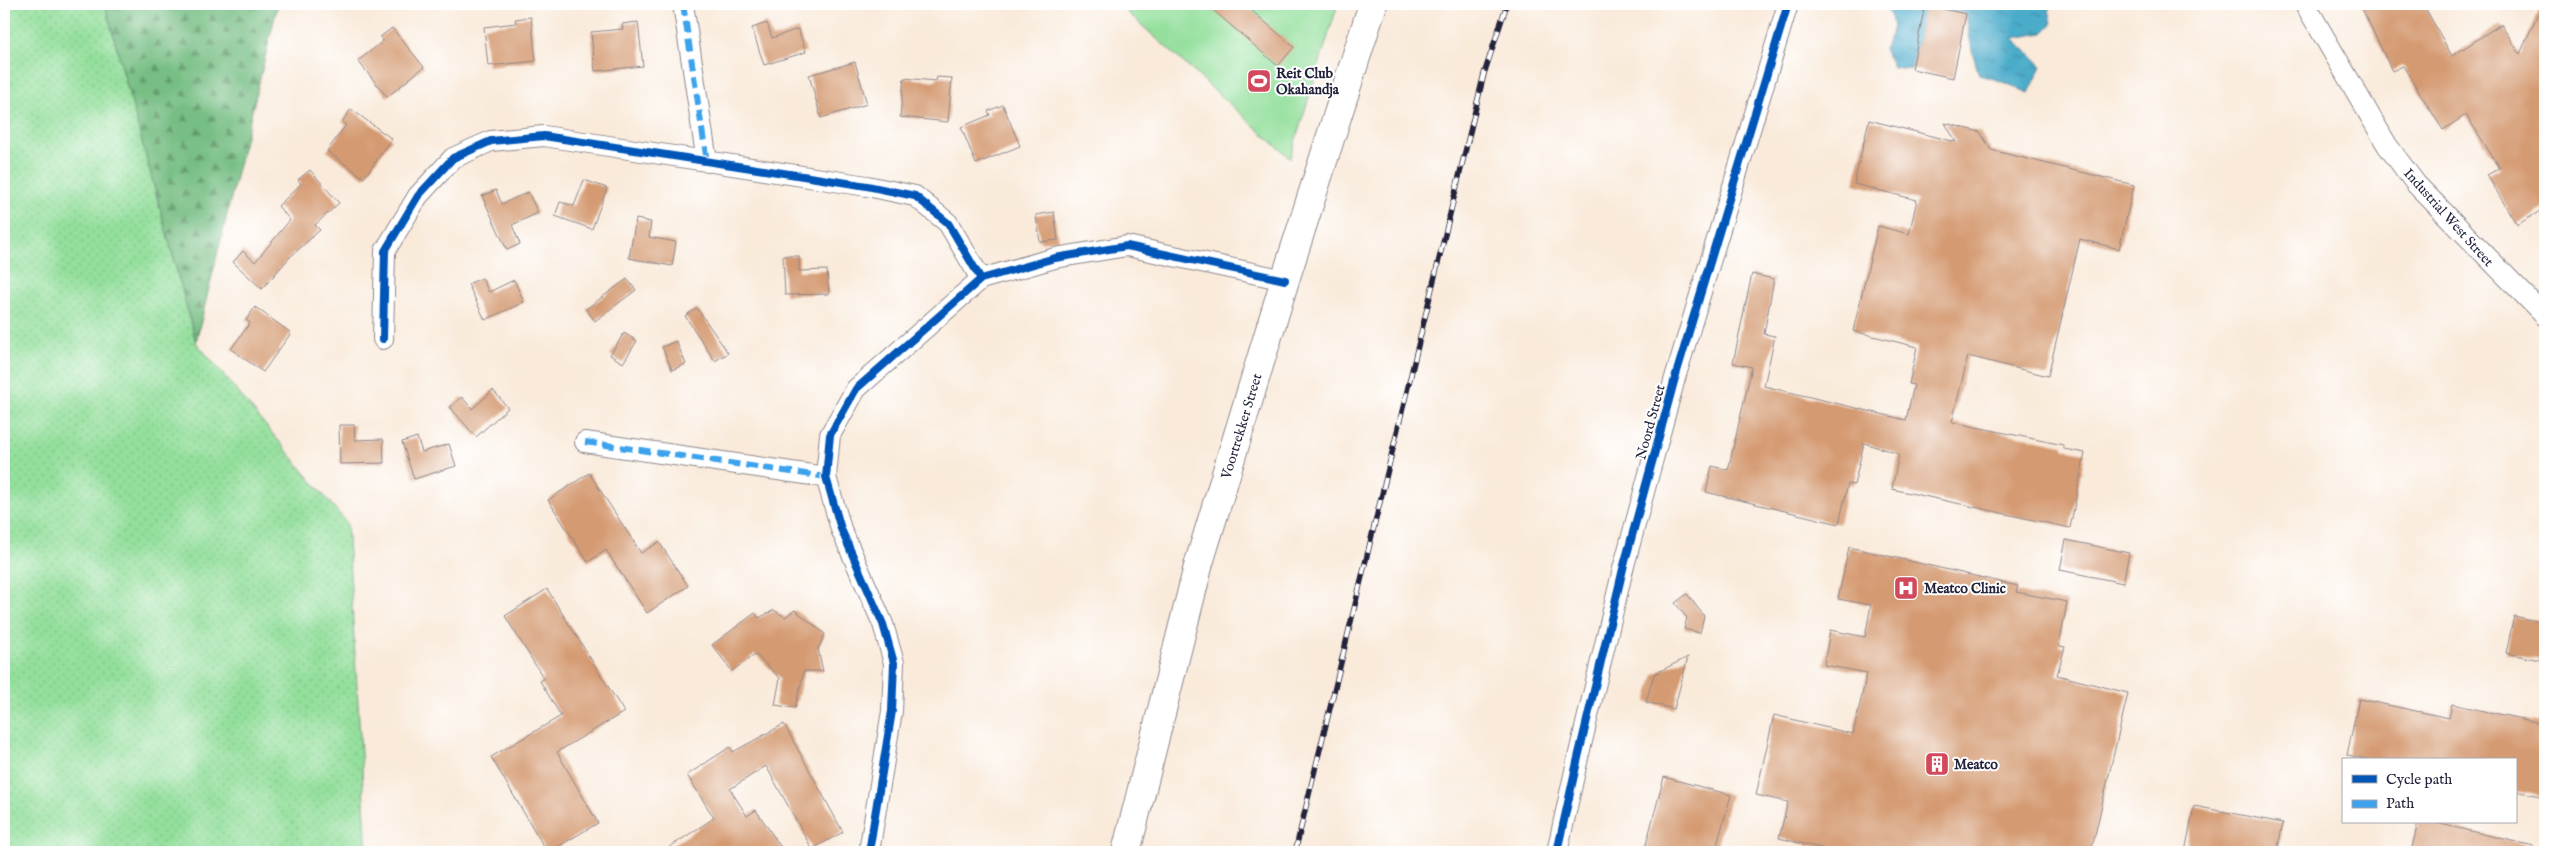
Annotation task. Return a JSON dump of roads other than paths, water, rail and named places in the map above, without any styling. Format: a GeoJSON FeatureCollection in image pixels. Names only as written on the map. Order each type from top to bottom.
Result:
{"type":"FeatureCollection","features":[{"type":"Feature","properties":{"kind":"main road","name":"Voortrekker Street"},"geometry":{"type":"LineString","coordinates":[[1126,852],[1199,563],[1285,280],[1373,4]]}},
{"type":"Feature","properties":{"kind":"street"},"geometry":{"type":"LineString","coordinates":[[683,4],[707,162]]}},
{"type":"Feature","properties":{"kind":"street","name":"Noord Street"},"geometry":{"type":"LineString","coordinates":[[1557,852],[1576,762],[1623,569],[1670,397],[1788,4]]}},
{"type":"Feature","properties":{"kind":"street","name":"Industrial West Street"},"geometry":{"type":"LineString","coordinates":[[2305,4],[2387,145],[2416,184],[2545,316]]}},
{"type":"Feature","properties":{"kind":"street"},"geometry":{"type":"LineString","coordinates":[[382,339],[385,251],[418,196],[453,158],[491,141],[544,136],[867,186],[915,196],[948,223],[982,279]]}},
{"type":"Feature","properties":{"kind":"street"},"geometry":{"type":"LineString","coordinates":[[869,852],[892,711],[894,663],[883,624],[841,529],[826,477],[830,435],[856,389],[982,279],[1055,258],[1127,246],[1285,280]]}},
{"type":"Feature","properties":{"kind":"street"},"geometry":{"type":"LineString","coordinates":[[585,442],[826,477]]}},
{"type":"Feature","properties":{"kind":"water"},"geometry":{"type":"Polygon","coordinates":[[[1883,4],[2048,4],[2052,24],[2043,33],[2013,38],[2042,66],[2029,93],[2001,81],[1979,75],[1972,51],[1966,14],[1925,6],[1912,69],[1893,67],[1884,49],[1892,31],[1892,21],[1883,4]]]}},
{"type":"Feature","properties":{"kind":"railway"},"geometry":{"type":"LineString","coordinates":[[1295,852],[1484,74],[1507,4]]}},
{"type":"Feature","properties":{"kind":"place","name":"Reit Club Okahandja"},"geometry":{"type":"Point","coordinates":[1259,81]}},
{"type":"Feature","properties":{"kind":"place","name":"Meatco Clinic"},"geometry":{"type":"Point","coordinates":[1906,588]}},
{"type":"Feature","properties":{"kind":"place","name":"Meatco"},"geometry":{"type":"Point","coordinates":[1937,764]}}]}
